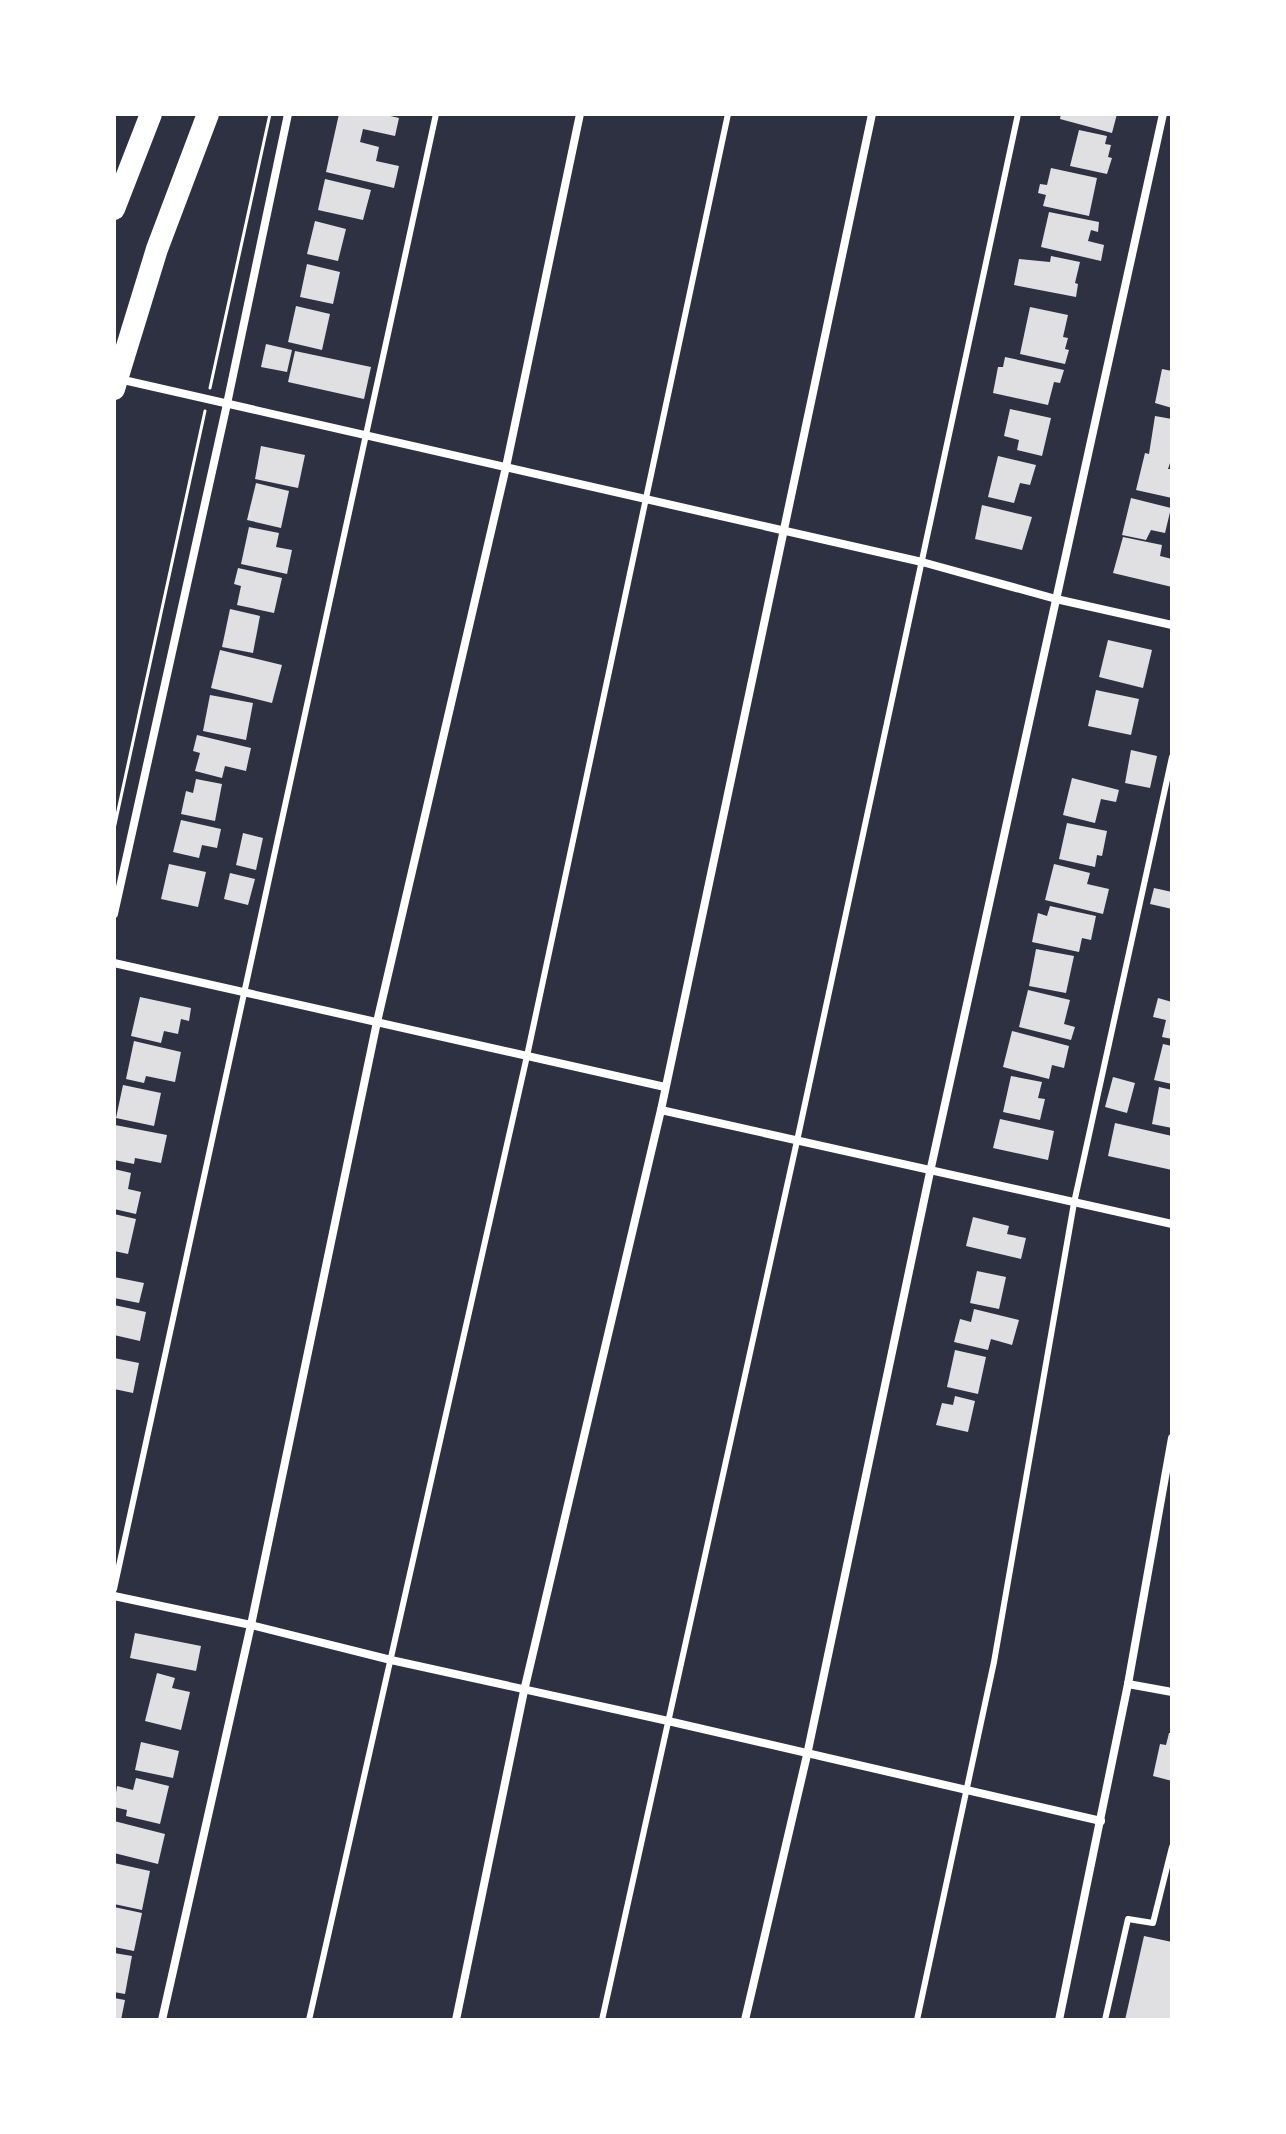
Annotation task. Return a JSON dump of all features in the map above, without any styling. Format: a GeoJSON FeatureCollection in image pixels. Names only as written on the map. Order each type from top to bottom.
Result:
{"type":"FeatureCollection","features":[{"type":"Feature","properties":{"kind":"highway"},"geometry":{"type":"LineString","coordinates":[[114,209],[151,114]]}},
{"type":"Feature","properties":{"kind":"highway"},"geometry":{"type":"LineString","coordinates":[[114,389],[157,249],[208,114]]}},
{"type":"Feature","properties":{"kind":"street"},"geometry":{"type":"LineString","coordinates":[[114,914],[288,114]]}},
{"type":"Feature","properties":{"kind":"street"},"geometry":{"type":"LineString","coordinates":[[162,2020],[251,1625],[377,1022],[506,467],[580,114]]}},
{"type":"Feature","properties":{"kind":"street"},"geometry":{"type":"LineString","coordinates":[[456,2020],[524,1691],[661,1110],[872,114]]}},
{"type":"Feature","properties":{"kind":"street"},"geometry":{"type":"LineString","coordinates":[[745,2020],[807,1755],[930,1172],[1163,114]]}},
{"type":"Feature","properties":{"kind":"street"},"geometry":{"type":"LineString","coordinates":[[114,377],[922,562],[1056,599],[1172,625]]}},
{"type":"Feature","properties":{"kind":"street"},"geometry":{"type":"LineString","coordinates":[[114,963],[665,1087]]}},
{"type":"Feature","properties":{"kind":"street"},"geometry":{"type":"LineString","coordinates":[[661,1110],[1172,1224]]}},
{"type":"Feature","properties":{"kind":"street"},"geometry":{"type":"LineString","coordinates":[[1059,2020],[1128,1684],[1170,1463],[1172,1438]]}},
{"type":"Feature","properties":{"kind":"street"},"geometry":{"type":"LineString","coordinates":[[114,1596],[1101,1821]]}},
{"type":"Feature","properties":{"kind":"street"},"geometry":{"type":"LineString","coordinates":[[1128,1684],[1172,1692]]}},
{"type":"Feature","properties":{"kind":"lane"},"geometry":{"type":"LineString","coordinates":[[114,1589],[436,114]]}},
{"type":"Feature","properties":{"kind":"lane"},"geometry":{"type":"LineString","coordinates":[[309,2020],[527,1056],[728,114]]}},
{"type":"Feature","properties":{"kind":"lane"},"geometry":{"type":"LineString","coordinates":[[602,2020],[797,1141],[1018,114]]}},
{"type":"Feature","properties":{"kind":"lane"},"geometry":{"type":"LineString","coordinates":[[917,2020],[994,1662],[1074,1203],[1172,757]]}},
{"type":"Feature","properties":{"kind":"lane"},"geometry":{"type":"LineString","coordinates":[[1105,2020],[1128,1919],[1153,1923],[1172,1847]]}},
{"type":"Feature","properties":{"kind":"path"},"geometry":{"type":"LineString","coordinates":[[114,829],[270,114]]}},
{"type":"Feature","properties":{"kind":"building"},"geometry":{"type":"Polygon","coordinates":[[[339,114],[382,114],[399,118],[395,136],[363,129],[360,142],[379,147],[376,161],[399,166],[394,188],[326,172],[339,114]]]}},
{"type":"Feature","properties":{"kind":"building"},"geometry":{"type":"Polygon","coordinates":[[[1061,114],[1117,114],[1112,133],[1060,119],[1061,114]]]}},
{"type":"Feature","properties":{"kind":"building"},"geometry":{"type":"Polygon","coordinates":[[[1079,130],[1107,136],[1105,144],[1111,145],[1108,157],[1112,158],[1107,174],[1070,166],[1079,130]]]}},
{"type":"Feature","properties":{"kind":"building"},"geometry":{"type":"Polygon","coordinates":[[[1051,168],[1097,178],[1089,216],[1043,206],[1046,195],[1038,193],[1040,184],[1047,185],[1051,168]]]}},
{"type":"Feature","properties":{"kind":"building"},"geometry":{"type":"Polygon","coordinates":[[[325,179],[371,190],[363,220],[318,210],[325,179]]]}},
{"type":"Feature","properties":{"kind":"building"},"geometry":{"type":"Polygon","coordinates":[[[1049,212],[1099,222],[1098,232],[1091,230],[1088,241],[1104,245],[1101,261],[1041,247],[1049,212]]]}},
{"type":"Feature","properties":{"kind":"building"},"geometry":{"type":"Polygon","coordinates":[[[315,221],[346,229],[338,261],[307,254],[315,221]]]}},
{"type":"Feature","properties":{"kind":"building"},"geometry":{"type":"Polygon","coordinates":[[[1051,256],[1080,262],[1075,283],[1078,284],[1076,297],[1014,285],[1019,259],[1050,262],[1051,256]]]}},
{"type":"Feature","properties":{"kind":"building"},"geometry":{"type":"Polygon","coordinates":[[[307,264],[340,272],[333,304],[300,297],[307,264]]]}},
{"type":"Feature","properties":{"kind":"building"},"geometry":{"type":"Polygon","coordinates":[[[296,306],[330,314],[322,350],[288,342],[296,306]]]}},
{"type":"Feature","properties":{"kind":"building"},"geometry":{"type":"Polygon","coordinates":[[[1030,307],[1068,315],[1063,337],[1068,338],[1065,349],[1069,350],[1065,364],[1020,354],[1030,307]]]}},
{"type":"Feature","properties":{"kind":"building"},"geometry":{"type":"Polygon","coordinates":[[[266,344],[292,350],[287,372],[261,367],[266,344]]]}},
{"type":"Feature","properties":{"kind":"building"},"geometry":{"type":"Polygon","coordinates":[[[295,351],[371,367],[364,399],[288,382],[295,351]]]}},
{"type":"Feature","properties":{"kind":"building"},"geometry":{"type":"Polygon","coordinates":[[[1005,357],[1064,370],[1060,383],[1054,382],[1048,405],[993,393],[998,367],[1003,367],[1005,357]]]}},
{"type":"Feature","properties":{"kind":"building"},"geometry":{"type":"Polygon","coordinates":[[[1162,369],[1172,371],[1172,408],[1155,403],[1162,369]]]}},
{"type":"Feature","properties":{"kind":"building"},"geometry":{"type":"Polygon","coordinates":[[[1010,409],[1051,418],[1042,456],[1017,450],[1019,440],[1004,436],[1010,409]]]}},
{"type":"Feature","properties":{"kind":"building"},"geometry":{"type":"Polygon","coordinates":[[[1155,416],[1172,419],[1172,457],[1168,469],[1172,469],[1172,498],[1136,490],[1145,453],[1149,454],[1155,416]]]}},
{"type":"Feature","properties":{"kind":"building"},"geometry":{"type":"Polygon","coordinates":[[[261,446],[305,455],[298,488],[255,479],[261,446]]]}},
{"type":"Feature","properties":{"kind":"building"},"geometry":{"type":"Polygon","coordinates":[[[998,456],[1036,465],[1030,485],[1020,483],[1014,503],[988,497],[998,456]]]}},
{"type":"Feature","properties":{"kind":"building"},"geometry":{"type":"Polygon","coordinates":[[[256,483],[289,491],[281,528],[247,520],[256,483]]]}},
{"type":"Feature","properties":{"kind":"building"},"geometry":{"type":"Polygon","coordinates":[[[1131,498],[1171,508],[1165,533],[1151,530],[1146,540],[1122,535],[1131,498]]]}},
{"type":"Feature","properties":{"kind":"building"},"geometry":{"type":"Polygon","coordinates":[[[982,505],[1032,517],[1022,550],[975,539],[982,505]]]}},
{"type":"Feature","properties":{"kind":"building"},"geometry":{"type":"Polygon","coordinates":[[[249,527],[279,533],[276,547],[292,550],[287,574],[241,564],[249,527]]]}},
{"type":"Feature","properties":{"kind":"building"},"geometry":{"type":"Polygon","coordinates":[[[1123,537],[1162,545],[1160,556],[1172,559],[1172,587],[1113,573],[1123,537]]]}},
{"type":"Feature","properties":{"kind":"building"},"geometry":{"type":"Polygon","coordinates":[[[238,568],[282,578],[274,613],[237,605],[241,586],[234,584],[238,568]]]}},
{"type":"Feature","properties":{"kind":"building"},"geometry":{"type":"Polygon","coordinates":[[[230,609],[260,616],[253,653],[222,647],[230,609]]]}},
{"type":"Feature","properties":{"kind":"building"},"geometry":{"type":"Polygon","coordinates":[[[1108,640],[1152,650],[1143,688],[1099,677],[1108,640]]]}},
{"type":"Feature","properties":{"kind":"building"},"geometry":{"type":"Polygon","coordinates":[[[220,650],[282,665],[272,703],[211,688],[220,650]]]}},
{"type":"Feature","properties":{"kind":"building"},"geometry":{"type":"Polygon","coordinates":[[[1096,690],[1139,699],[1131,735],[1088,726],[1096,690]]]}},
{"type":"Feature","properties":{"kind":"building"},"geometry":{"type":"Polygon","coordinates":[[[210,695],[253,703],[246,740],[203,731],[210,695]]]}},
{"type":"Feature","properties":{"kind":"building"},"geometry":{"type":"Polygon","coordinates":[[[197,735],[251,748],[246,771],[225,766],[222,778],[195,771],[200,753],[193,751],[197,735]]]}},
{"type":"Feature","properties":{"kind":"building"},"geometry":{"type":"Polygon","coordinates":[[[1131,750],[1157,756],[1150,788],[1125,783],[1131,750]]]}},
{"type":"Feature","properties":{"kind":"building"},"geometry":{"type":"Polygon","coordinates":[[[1072,778],[1119,790],[1116,802],[1101,799],[1095,823],[1063,815],[1072,778]]]}},
{"type":"Feature","properties":{"kind":"building"},"geometry":{"type":"Polygon","coordinates":[[[196,779],[222,784],[215,821],[181,814],[186,791],[193,793],[196,779]]]}},
{"type":"Feature","properties":{"kind":"building"},"geometry":{"type":"Polygon","coordinates":[[[181,820],[221,829],[217,848],[202,845],[199,858],[173,852],[181,820]]]}},
{"type":"Feature","properties":{"kind":"building"},"geometry":{"type":"Polygon","coordinates":[[[1067,823],[1107,831],[1102,856],[1097,855],[1095,867],[1059,859],[1067,823]]]}},
{"type":"Feature","properties":{"kind":"building"},"geometry":{"type":"Polygon","coordinates":[[[243,833],[263,838],[256,870],[236,865],[243,833]]]}},
{"type":"Feature","properties":{"kind":"building"},"geometry":{"type":"Polygon","coordinates":[[[169,864],[206,872],[198,907],[161,899],[169,864]]]}},
{"type":"Feature","properties":{"kind":"building"},"geometry":{"type":"Polygon","coordinates":[[[1054,864],[1090,873],[1087,884],[1109,889],[1103,914],[1045,900],[1054,864]]]}},
{"type":"Feature","properties":{"kind":"building"},"geometry":{"type":"Polygon","coordinates":[[[230,873],[255,879],[248,905],[224,899],[230,873]]]}},
{"type":"Feature","properties":{"kind":"building"},"geometry":{"type":"Polygon","coordinates":[[[1154,888],[1172,892],[1172,909],[1150,904],[1154,888]]]}},
{"type":"Feature","properties":{"kind":"building"},"geometry":{"type":"Polygon","coordinates":[[[1050,906],[1096,916],[1091,940],[1082,938],[1079,952],[1032,942],[1038,913],[1047,916],[1050,906]]]}},
{"type":"Feature","properties":{"kind":"building"},"geometry":{"type":"Polygon","coordinates":[[[1036,949],[1074,956],[1066,993],[1029,986],[1036,949]]]}},
{"type":"Feature","properties":{"kind":"building"},"geometry":{"type":"Polygon","coordinates":[[[1028,990],[1070,1000],[1064,1024],[1075,1027],[1071,1040],[1019,1027],[1028,990]]]}},
{"type":"Feature","properties":{"kind":"building"},"geometry":{"type":"Polygon","coordinates":[[[140,997],[191,1008],[189,1021],[181,1019],[178,1034],[164,1031],[161,1043],[131,1036],[140,997]]]}},
{"type":"Feature","properties":{"kind":"building"},"geometry":{"type":"Polygon","coordinates":[[[1158,998],[1172,1002],[1172,1039],[1162,1037],[1166,1020],[1153,1017],[1158,998]]]}},
{"type":"Feature","properties":{"kind":"building"},"geometry":{"type":"Polygon","coordinates":[[[1012,1031],[1069,1046],[1064,1068],[1052,1065],[1049,1079],[1003,1067],[1012,1031]]]}},
{"type":"Feature","properties":{"kind":"building"},"geometry":{"type":"Polygon","coordinates":[[[134,1041],[181,1052],[175,1082],[146,1076],[144,1083],[126,1079],[134,1041]]]}},
{"type":"Feature","properties":{"kind":"building"},"geometry":{"type":"Polygon","coordinates":[[[1163,1044],[1172,1046],[1172,1084],[1154,1080],[1163,1044]]]}},
{"type":"Feature","properties":{"kind":"building"},"geometry":{"type":"Polygon","coordinates":[[[1011,1076],[1042,1082],[1038,1098],[1045,1099],[1040,1120],[1003,1112],[1011,1076]]]}},
{"type":"Feature","properties":{"kind":"building"},"geometry":{"type":"Polygon","coordinates":[[[1113,1077],[1135,1083],[1127,1113],[1105,1107],[1113,1077]]]}},
{"type":"Feature","properties":{"kind":"building"},"geometry":{"type":"Polygon","coordinates":[[[123,1085],[161,1093],[154,1126],[116,1118],[123,1085]]]}},
{"type":"Feature","properties":{"kind":"building"},"geometry":{"type":"Polygon","coordinates":[[[1159,1087],[1172,1090],[1172,1128],[1152,1124],[1159,1087]]]}},
{"type":"Feature","properties":{"kind":"building"},"geometry":{"type":"Polygon","coordinates":[[[1000,1119],[1054,1131],[1048,1160],[993,1148],[1000,1119]]]}},
{"type":"Feature","properties":{"kind":"building"},"geometry":{"type":"Polygon","coordinates":[[[1115,1123],[1172,1136],[1172,1170],[1108,1156],[1115,1123]]]}},
{"type":"Feature","properties":{"kind":"building"},"geometry":{"type":"Polygon","coordinates":[[[115,1125],[167,1135],[161,1163],[135,1158],[134,1164],[114,1160],[115,1125]]]}},
{"type":"Feature","properties":{"kind":"building"},"geometry":{"type":"Polygon","coordinates":[[[114,1169],[131,1173],[128,1189],[141,1192],[136,1214],[114,1209],[114,1169]]]}},
{"type":"Feature","properties":{"kind":"building"},"geometry":{"type":"Polygon","coordinates":[[[114,1214],[136,1219],[128,1254],[114,1251],[114,1214]]]}},
{"type":"Feature","properties":{"kind":"building"},"geometry":{"type":"Polygon","coordinates":[[[973,1217],[1009,1226],[1007,1234],[1026,1238],[1021,1259],[966,1246],[973,1217]]]}},
{"type":"Feature","properties":{"kind":"building"},"geometry":{"type":"Polygon","coordinates":[[[977,1271],[1006,1277],[999,1309],[970,1303],[977,1271]]]}},
{"type":"Feature","properties":{"kind":"building"},"geometry":{"type":"Polygon","coordinates":[[[114,1277],[144,1283],[139,1303],[114,1298],[114,1277]]]}},
{"type":"Feature","properties":{"kind":"building"},"geometry":{"type":"Polygon","coordinates":[[[114,1305],[146,1312],[140,1341],[114,1335],[114,1305]]]}},
{"type":"Feature","properties":{"kind":"building"},"geometry":{"type":"Polygon","coordinates":[[[974,1309],[1019,1320],[1012,1345],[991,1339],[988,1350],[954,1342],[960,1319],[971,1322],[974,1309]]]}},
{"type":"Feature","properties":{"kind":"building"},"geometry":{"type":"Polygon","coordinates":[[[955,1350],[986,1357],[978,1394],[947,1387],[955,1350]]]}},
{"type":"Feature","properties":{"kind":"building"},"geometry":{"type":"Polygon","coordinates":[[[114,1358],[139,1363],[133,1393],[114,1389],[114,1358]]]}},
{"type":"Feature","properties":{"kind":"building"},"geometry":{"type":"Polygon","coordinates":[[[955,1396],[975,1401],[968,1432],[936,1425],[942,1403],[953,1405],[955,1396]]]}},
{"type":"Feature","properties":{"kind":"building"},"geometry":{"type":"Polygon","coordinates":[[[135,1633],[201,1646],[196,1671],[130,1658],[135,1633]]]}},
{"type":"Feature","properties":{"kind":"building"},"geometry":{"type":"Polygon","coordinates":[[[157,1673],[175,1678],[172,1688],[190,1692],[181,1730],[145,1721],[157,1673]]]}},
{"type":"Feature","properties":{"kind":"building"},"geometry":{"type":"Polygon","coordinates":[[[1169,1733],[1172,1733],[1172,1781],[1153,1776],[1160,1744],[1166,1745],[1169,1733]]]}},
{"type":"Feature","properties":{"kind":"building"},"geometry":{"type":"Polygon","coordinates":[[[141,1742],[179,1751],[173,1778],[135,1770],[141,1742]]]}},
{"type":"Feature","properties":{"kind":"building"},"geometry":{"type":"Polygon","coordinates":[[[136,1778],[169,1786],[160,1824],[126,1816],[127,1810],[114,1807],[117,1786],[133,1790],[136,1778]]]}},
{"type":"Feature","properties":{"kind":"building"},"geometry":{"type":"Polygon","coordinates":[[[114,1821],[165,1834],[158,1864],[114,1853],[114,1821]]]}},
{"type":"Feature","properties":{"kind":"building"},"geometry":{"type":"Polygon","coordinates":[[[114,1863],[150,1871],[142,1910],[114,1904],[114,1863]]]}},
{"type":"Feature","properties":{"kind":"building"},"geometry":{"type":"Polygon","coordinates":[[[114,1907],[142,1913],[134,1951],[114,1947],[114,1907]]]}},
{"type":"Feature","properties":{"kind":"building"},"geometry":{"type":"Polygon","coordinates":[[[1144,1936],[1172,1942],[1172,2020],[1125,2020],[1144,1936]]]}},
{"type":"Feature","properties":{"kind":"building"},"geometry":{"type":"Polygon","coordinates":[[[114,1953],[132,1956],[125,1994],[114,1992],[114,1953]]]}},
{"type":"Feature","properties":{"kind":"building"},"geometry":{"type":"Polygon","coordinates":[[[114,1998],[125,2000],[121,2020],[114,2020],[114,1998]]]}}]}
